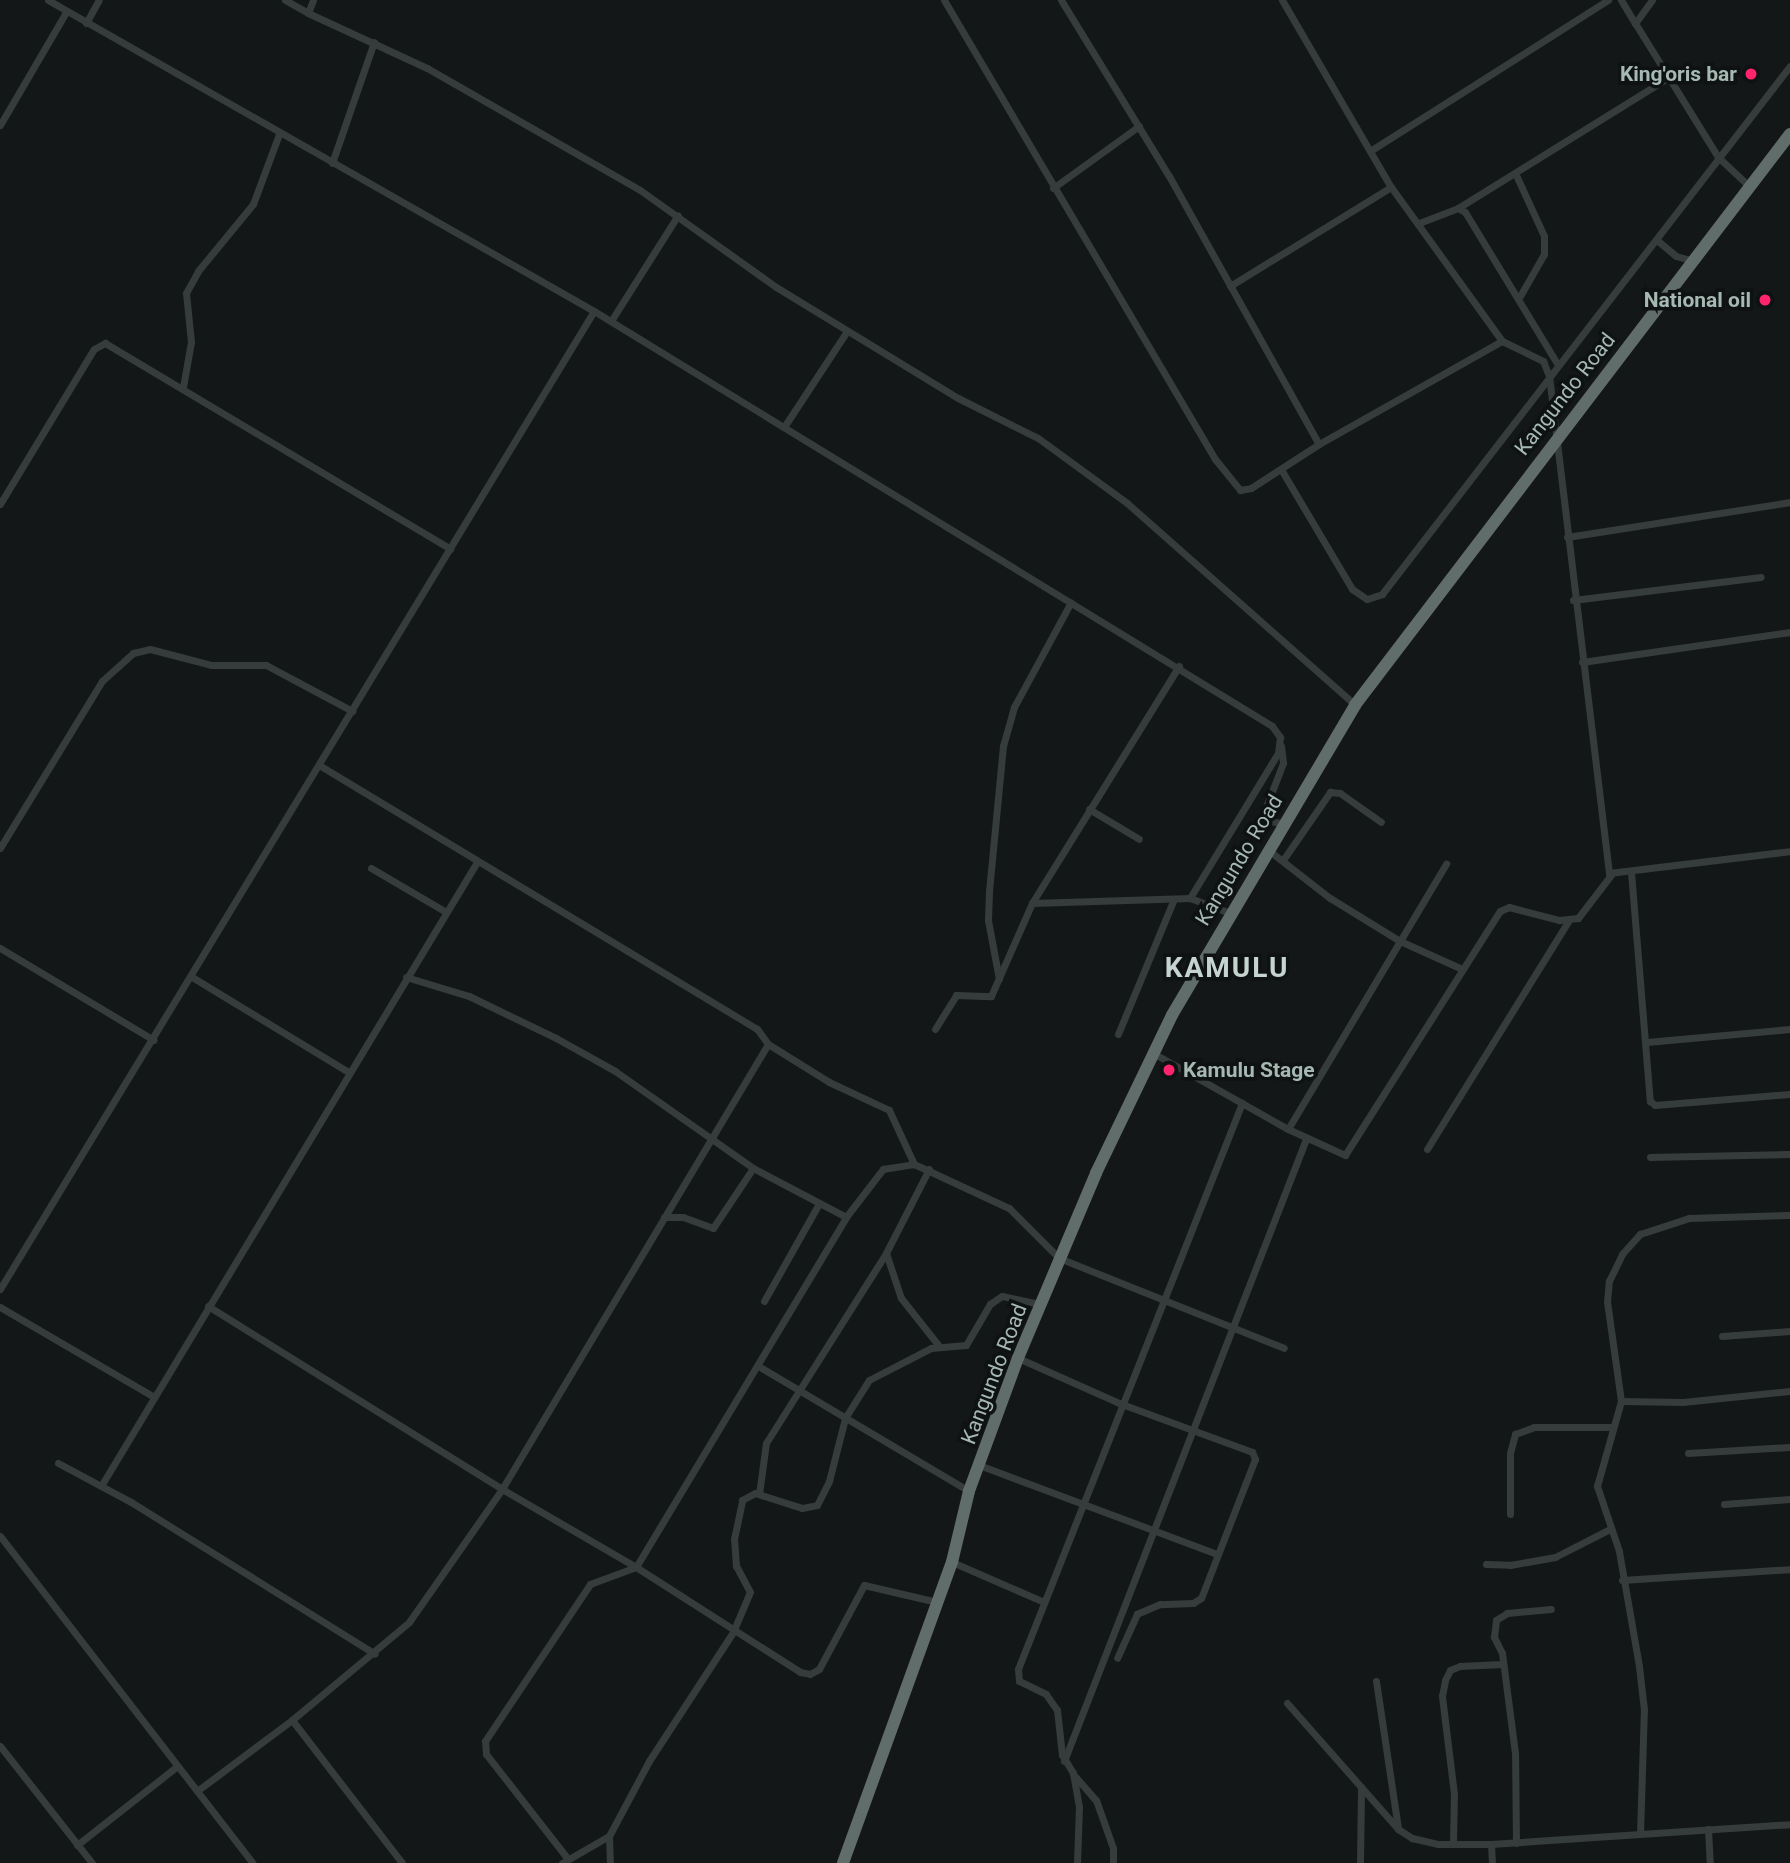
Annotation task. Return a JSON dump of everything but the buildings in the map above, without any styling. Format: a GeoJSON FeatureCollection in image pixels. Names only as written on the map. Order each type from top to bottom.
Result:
{"type":"FeatureCollection","features":[{"type":"Feature","properties":{"kind":"highway","name":"Kangundo Road"},"geometry":{"type":"LineString","coordinates":[[843,1863],[951,1562],[969,1491],[1018,1358],[1059,1258],[1153,1052],[1267,848],[1355,705],[1790,134]]}},
{"type":"Feature","properties":{"kind":"street"},"geometry":{"type":"LineString","coordinates":[[48,0],[611,321],[1179,666],[1272,726],[1281,744],[1283,763],[1266,807],[1269,821],[1282,823]]}},
{"type":"Feature","properties":{"kind":"street"},"geometry":{"type":"LineString","coordinates":[[86,23],[99,0]]}},
{"type":"Feature","properties":{"kind":"street"},"geometry":{"type":"LineString","coordinates":[[285,0],[308,13],[374,41],[678,215],[776,287],[846,331],[958,398],[1038,438],[1127,503],[1355,705]]}},
{"type":"Feature","properties":{"kind":"street"},"geometry":{"type":"LineString","coordinates":[[308,13],[313,0]]}},
{"type":"Feature","properties":{"kind":"street"},"geometry":{"type":"LineString","coordinates":[[944,0],[1053,188],[1234,486],[1247,491],[1282,471],[1319,444],[1502,341]]}},
{"type":"Feature","properties":{"kind":"street"},"geometry":{"type":"LineString","coordinates":[[1061,0],[1139,126],[1319,444]]}},
{"type":"Feature","properties":{"kind":"street"},"geometry":{"type":"LineString","coordinates":[[1282,0],[1391,187],[1502,341],[1543,360],[1549,376],[1573,600],[1607,869],[1611,875]]}},
{"type":"Feature","properties":{"kind":"street"},"geometry":{"type":"LineString","coordinates":[[1370,151],[1608,0]]}},
{"type":"Feature","properties":{"kind":"street"},"geometry":{"type":"LineString","coordinates":[[1621,0],[1718,157],[1749,187]]}},
{"type":"Feature","properties":{"kind":"street"},"geometry":{"type":"LineString","coordinates":[[1635,23],[1652,0]]}},
{"type":"Feature","properties":{"kind":"street"},"geometry":{"type":"LineString","coordinates":[[0,125],[66,12]]}},
{"type":"Feature","properties":{"kind":"street"},"geometry":{"type":"LineString","coordinates":[[332,163],[374,41]]}},
{"type":"Feature","properties":{"kind":"street"},"geometry":{"type":"LineString","coordinates":[[1282,471],[1352,589],[1360,597],[1375,598],[1658,241],[1718,157],[1790,66]]}},
{"type":"Feature","properties":{"kind":"street"},"geometry":{"type":"LineString","coordinates":[[1419,223],[1458,208],[1516,175],[1669,77]]}},
{"type":"Feature","properties":{"kind":"street"},"geometry":{"type":"LineString","coordinates":[[1053,188],[1139,126]]}},
{"type":"Feature","properties":{"kind":"street"},"geometry":{"type":"LineString","coordinates":[[183,387],[191,342],[186,293],[198,271],[253,204],[279,134]]}},
{"type":"Feature","properties":{"kind":"street"},"geometry":{"type":"LineString","coordinates":[[1516,175],[1544,245],[1544,254],[1520,296]]}},
{"type":"Feature","properties":{"kind":"street"},"geometry":{"type":"LineString","coordinates":[[1230,286],[1391,187]]}},
{"type":"Feature","properties":{"kind":"street"},"geometry":{"type":"LineString","coordinates":[[1458,208],[1469,217],[1520,296],[1559,365]]}},
{"type":"Feature","properties":{"kind":"street"},"geometry":{"type":"LineString","coordinates":[[611,321],[678,215]]}},
{"type":"Feature","properties":{"kind":"street"},"geometry":{"type":"LineString","coordinates":[[1658,241],[1676,256],[1693,261]]}},
{"type":"Feature","properties":{"kind":"street"},"geometry":{"type":"LineString","coordinates":[[0,1289],[154,1040],[594,311]]}},
{"type":"Feature","properties":{"kind":"street"},"geometry":{"type":"LineString","coordinates":[[785,427],[846,331]]}},
{"type":"Feature","properties":{"kind":"street"},"geometry":{"type":"LineString","coordinates":[[0,504],[99,345],[111,345],[450,549]]}},
{"type":"Feature","properties":{"kind":"street"},"geometry":{"type":"LineString","coordinates":[[1567,537],[1790,502]]}},
{"type":"Feature","properties":{"kind":"street"},"geometry":{"type":"LineString","coordinates":[[1573,600],[1761,577]]}},
{"type":"Feature","properties":{"kind":"street"},"geometry":{"type":"LineString","coordinates":[[999,979],[988,900],[991,833],[1003,746],[1014,707],[1071,602]]}},
{"type":"Feature","properties":{"kind":"street"},"geometry":{"type":"LineString","coordinates":[[1582,662],[1790,632]]}},
{"type":"Feature","properties":{"kind":"street"},"geometry":{"type":"LineString","coordinates":[[0,848],[102,681],[132,653],[149,649],[211,665],[267,665],[352,711]]}},
{"type":"Feature","properties":{"kind":"street"},"geometry":{"type":"LineString","coordinates":[[934,1029],[956,995],[991,996],[1032,903],[1179,666]]}},
{"type":"Feature","properties":{"kind":"street"},"geometry":{"type":"LineString","coordinates":[[1189,898],[1281,744]]}},
{"type":"Feature","properties":{"kind":"street"},"geometry":{"type":"LineString","coordinates":[[319,765],[757,1029],[768,1044],[829,1082],[889,1110],[914,1164]]}},
{"type":"Feature","properties":{"kind":"street"},"geometry":{"type":"LineString","coordinates":[[1283,860],[1330,792],[1340,793],[1381,822]]}},
{"type":"Feature","properties":{"kind":"street"},"geometry":{"type":"LineString","coordinates":[[1089,809],[1139,839]]}},
{"type":"Feature","properties":{"kind":"street"},"geometry":{"type":"LineString","coordinates":[[1267,848],[1330,898],[1399,942],[1462,969]]}},
{"type":"Feature","properties":{"kind":"street"},"geometry":{"type":"LineString","coordinates":[[1153,1052],[1306,1139],[1340,1155],[1349,1152],[1462,969],[1504,907],[1569,920],[1583,914],[1611,875],[1790,851]]}},
{"type":"Feature","properties":{"kind":"street"},"geometry":{"type":"LineString","coordinates":[[101,1486],[348,1072],[477,862]]}},
{"type":"Feature","properties":{"kind":"street"},"geometry":{"type":"LineString","coordinates":[[1288,1129],[1446,864]]}},
{"type":"Feature","properties":{"kind":"street"},"geometry":{"type":"LineString","coordinates":[[371,867],[446,912]]}},
{"type":"Feature","properties":{"kind":"street"},"geometry":{"type":"LineString","coordinates":[[1631,872],[1650,1101],[1656,1105],[1790,1094]]}},
{"type":"Feature","properties":{"kind":"street"},"geometry":{"type":"LineString","coordinates":[[1032,903],[1189,898],[1230,913]]}},
{"type":"Feature","properties":{"kind":"street"},"geometry":{"type":"LineString","coordinates":[[1118,1034],[1174,899]]}},
{"type":"Feature","properties":{"kind":"street"},"geometry":{"type":"LineString","coordinates":[[1427,1149],[1569,920]]}},
{"type":"Feature","properties":{"kind":"street"},"geometry":{"type":"LineString","coordinates":[[0,948],[154,1040]]}},
{"type":"Feature","properties":{"kind":"street"},"geometry":{"type":"LineString","coordinates":[[191,977],[348,1072]]}},
{"type":"Feature","properties":{"kind":"street"},"geometry":{"type":"LineString","coordinates":[[406,977],[469,996],[556,1038],[615,1071],[710,1140],[754,1168],[818,1205],[846,1217]]}},
{"type":"Feature","properties":{"kind":"street"},"geometry":{"type":"LineString","coordinates":[[1647,1042],[1790,1029]]}},
{"type":"Feature","properties":{"kind":"street"},"geometry":{"type":"LineString","coordinates":[[197,1791],[375,1654],[409,1622],[502,1489],[768,1044]]}},
{"type":"Feature","properties":{"kind":"street"},"geometry":{"type":"LineString","coordinates":[[1114,1863],[1113,1848],[1096,1800],[1064,1761],[1060,1720],[1052,1701],[1017,1676],[1119,1403],[1163,1303],[1242,1103]]}},
{"type":"Feature","properties":{"kind":"street"},"geometry":{"type":"LineString","coordinates":[[1064,1761],[1189,1430],[1306,1139]]}},
{"type":"Feature","properties":{"kind":"street"},"geometry":{"type":"LineString","coordinates":[[1650,1157],[1790,1154]]}},
{"type":"Feature","properties":{"kind":"street"},"geometry":{"type":"LineString","coordinates":[[609,1836],[565,1861],[483,1746],[590,1584],[636,1567],[760,1367],[846,1217],[883,1169],[914,1164],[929,1169],[1009,1208],[1059,1258],[1163,1303],[1284,1348]]}},
{"type":"Feature","properties":{"kind":"street"},"geometry":{"type":"LineString","coordinates":[[664,1217],[683,1217],[713,1228],[754,1168]]}},
{"type":"Feature","properties":{"kind":"street"},"geometry":{"type":"LineString","coordinates":[[759,1494],[766,1443],[886,1252],[929,1169]]}},
{"type":"Feature","properties":{"kind":"street"},"geometry":{"type":"LineString","coordinates":[[764,1301],[818,1205]]}},
{"type":"Feature","properties":{"kind":"street"},"geometry":{"type":"LineString","coordinates":[[1640,1834],[1644,1710],[1622,1580],[1597,1486],[1621,1401],[1607,1302],[1609,1281],[1622,1254],[1640,1234],[1689,1218],[1790,1215]]}},
{"type":"Feature","properties":{"kind":"street"},"geometry":{"type":"LineString","coordinates":[[886,1252],[901,1298],[939,1346]]}},
{"type":"Feature","properties":{"kind":"street"},"geometry":{"type":"LineString","coordinates":[[610,1863],[609,1836],[649,1760],[733,1632],[750,1592],[736,1566],[738,1509],[749,1494],[759,1494],[802,1508],[817,1505],[829,1481],[845,1418],[869,1380],[902,1359],[939,1346],[970,1342],[990,1304],[1002,1296],[1041,1304]]}},
{"type":"Feature","properties":{"kind":"street"},"geometry":{"type":"LineString","coordinates":[[208,1306],[502,1489],[636,1567],[733,1632],[800,1672],[810,1674],[819,1669],[864,1585],[936,1602]]}},
{"type":"Feature","properties":{"kind":"street"},"geometry":{"type":"LineString","coordinates":[[0,1307],[154,1397]]}},
{"type":"Feature","properties":{"kind":"street"},"geometry":{"type":"LineString","coordinates":[[1722,1336],[1790,1331]]}},
{"type":"Feature","properties":{"kind":"street"},"geometry":{"type":"LineString","coordinates":[[1018,1358],[1119,1403],[1252,1452],[1255,1459],[1198,1601],[1160,1604],[1136,1614],[1120,1613]]}},
{"type":"Feature","properties":{"kind":"street"},"geometry":{"type":"LineString","coordinates":[[760,1367],[969,1491]]}},
{"type":"Feature","properties":{"kind":"street"},"geometry":{"type":"LineString","coordinates":[[1621,1401],[1683,1402],[1790,1391]]}},
{"type":"Feature","properties":{"kind":"street"},"geometry":{"type":"LineString","coordinates":[[1510,1514],[1510,1453],[1515,1434],[1534,1427],[1613,1427]]}},
{"type":"Feature","properties":{"kind":"street"},"geometry":{"type":"LineString","coordinates":[[1688,1453],[1790,1447]]}},
{"type":"Feature","properties":{"kind":"street"},"geometry":{"type":"LineString","coordinates":[[58,1463],[101,1486],[375,1654]]}},
{"type":"Feature","properties":{"kind":"street"},"geometry":{"type":"LineString","coordinates":[[979,1465],[1217,1554]]}},
{"type":"Feature","properties":{"kind":"street"},"geometry":{"type":"LineString","coordinates":[[1724,1504],[1790,1499]]}},
{"type":"Feature","properties":{"kind":"street"},"geometry":{"type":"LineString","coordinates":[[1486,1564],[1510,1565],[1555,1557],[1610,1529]]}},
{"type":"Feature","properties":{"kind":"street"},"geometry":{"type":"LineString","coordinates":[[0,1536],[176,1768],[253,1863]]}},
{"type":"Feature","properties":{"kind":"street"},"geometry":{"type":"LineString","coordinates":[[951,1562],[1044,1602]]}},
{"type":"Feature","properties":{"kind":"street"},"geometry":{"type":"LineString","coordinates":[[1622,1580],[1790,1569]]}},
{"type":"Feature","properties":{"kind":"street"},"geometry":{"type":"LineString","coordinates":[[1516,1843],[1515,1753],[1503,1664],[1494,1637],[1496,1620],[1507,1613],[1551,1609]]}},
{"type":"Feature","properties":{"kind":"street"},"geometry":{"type":"LineString","coordinates":[[1117,1658],[1136,1614]]}},
{"type":"Feature","properties":{"kind":"street"},"geometry":{"type":"LineString","coordinates":[[1453,1844],[1454,1794],[1442,1696],[1445,1681],[1450,1670],[1460,1666],[1503,1664]]}},
{"type":"Feature","properties":{"kind":"street"},"geometry":{"type":"LineString","coordinates":[[1376,1681],[1398,1829]]}},
{"type":"Feature","properties":{"kind":"street"},"geometry":{"type":"LineString","coordinates":[[1287,1703],[1398,1829],[1412,1838],[1453,1844],[1491,1844],[1790,1824]]}},
{"type":"Feature","properties":{"kind":"street"},"geometry":{"type":"LineString","coordinates":[[292,1720],[402,1863]]}},
{"type":"Feature","properties":{"kind":"street"},"geometry":{"type":"LineString","coordinates":[[0,1746],[92,1863]]}},
{"type":"Feature","properties":{"kind":"street"},"geometry":{"type":"LineString","coordinates":[[77,1845],[176,1768]]}},
{"type":"Feature","properties":{"kind":"street"},"geometry":{"type":"LineString","coordinates":[[1073,1773],[1079,1807],[1077,1863]]}},
{"type":"Feature","properties":{"kind":"street"},"geometry":{"type":"LineString","coordinates":[[1360,1863],[1361,1787]]}},
{"type":"Feature","properties":{"kind":"street"},"geometry":{"type":"LineString","coordinates":[[1708,1829],[1710,1863]]}},
{"type":"Feature","properties":{"kind":"street"},"geometry":{"type":"LineString","coordinates":[[1491,1844],[1492,1863]]}},
{"type":"Feature","properties":{"kind":"place","name":"King'oris bar"},"geometry":{"type":"Point","coordinates":[1751,74]}},
{"type":"Feature","properties":{"kind":"place","name":"National oil"},"geometry":{"type":"Point","coordinates":[1765,300]}},
{"type":"Feature","properties":{"kind":"place","name":"Kamulu Stage"},"geometry":{"type":"Point","coordinates":[1169,1070]}},
{"type":"Feature","properties":{"kind":"district","name":"KAMULU"},"geometry":{"type":"Point","coordinates":[1227,968]}}]}
